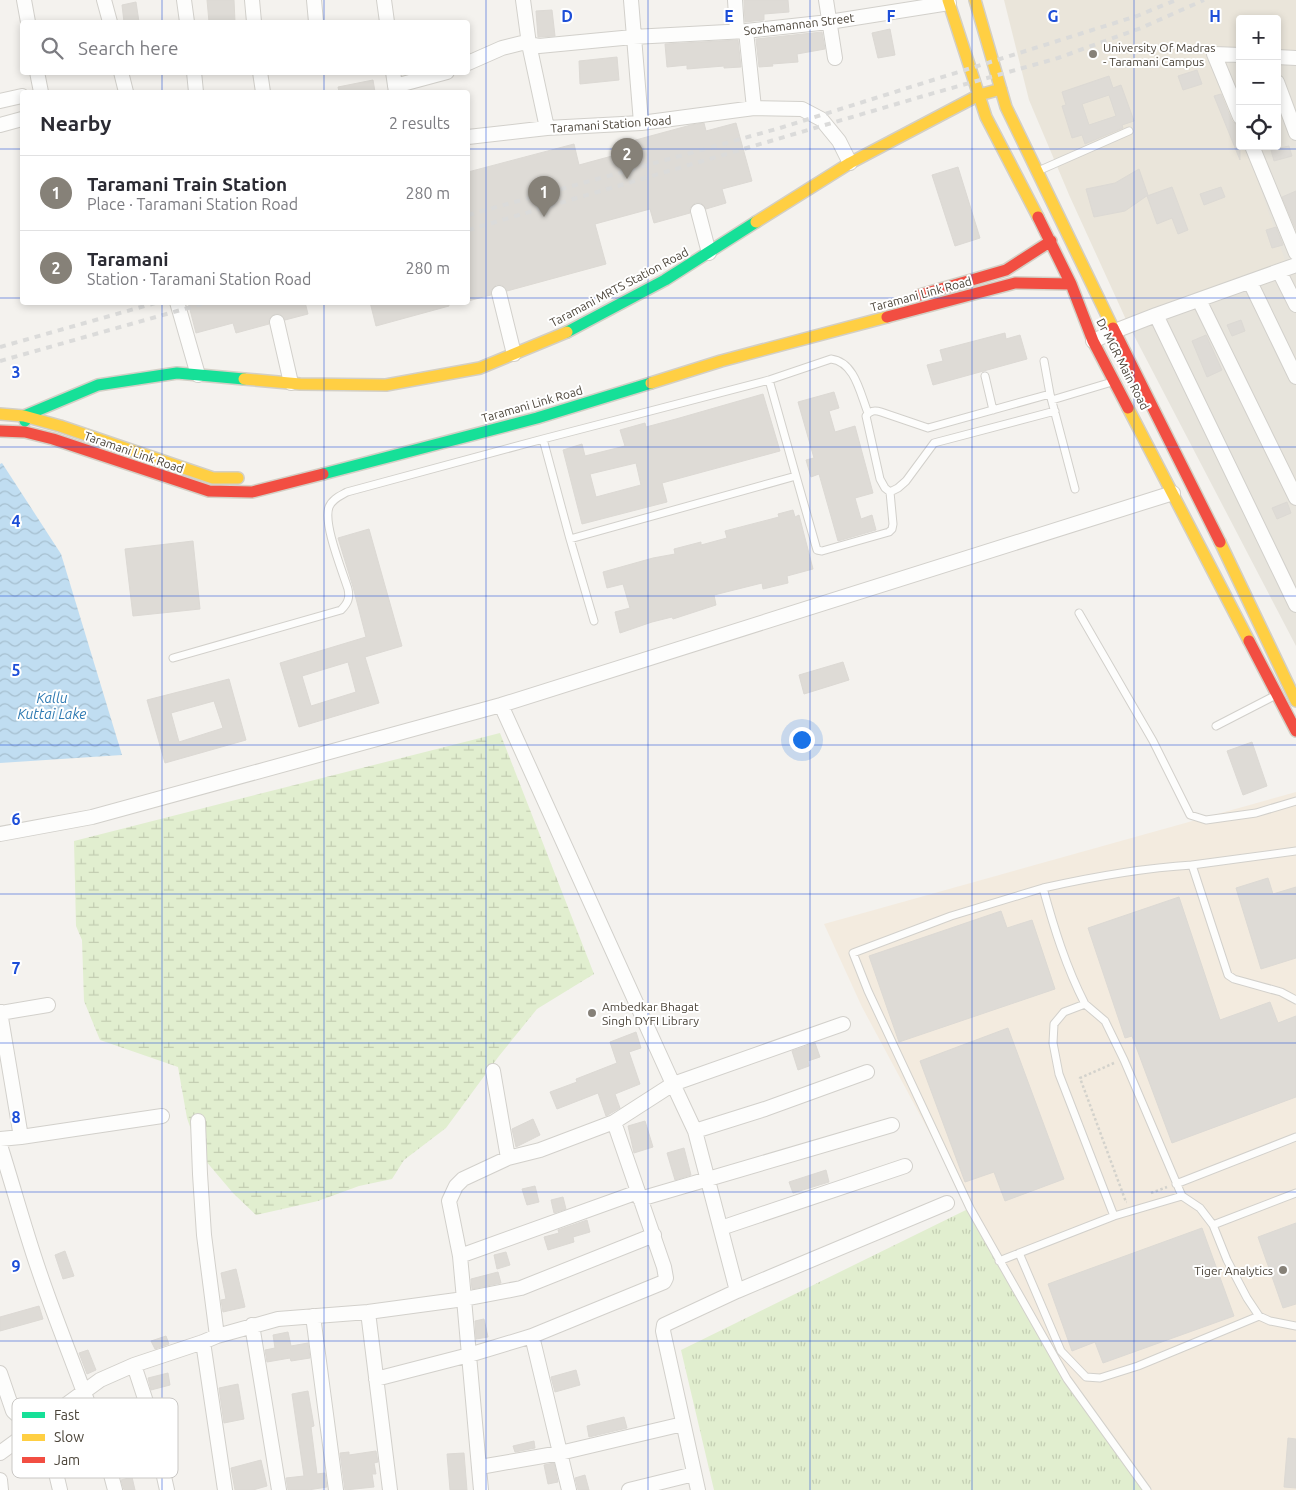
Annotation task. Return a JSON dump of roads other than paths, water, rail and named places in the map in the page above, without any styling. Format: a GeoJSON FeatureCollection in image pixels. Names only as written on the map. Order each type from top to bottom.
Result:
{"type":"FeatureCollection","features":[{"type":"Feature","properties":{"kind":"street"},"geometry":{"type":"LineString","coordinates":[[24,0],[28,20]]}},
{"type":"Feature","properties":{"kind":"street"},"geometry":{"type":"LineString","coordinates":[[104,0],[109,20]]}},
{"type":"Feature","properties":{"kind":"street"},"geometry":{"type":"LineString","coordinates":[[184,0],[187,20]]}},
{"type":"Feature","properties":{"kind":"street"},"geometry":{"type":"LineString","coordinates":[[252,0],[254,20]]}},
{"type":"Feature","properties":{"kind":"street"},"geometry":{"type":"LineString","coordinates":[[314,0],[316,20]]}},
{"type":"Feature","properties":{"kind":"street"},"geometry":{"type":"LineString","coordinates":[[384,0],[387,20]]}},
{"type":"Feature","properties":{"kind":"street"},"geometry":{"type":"LineString","coordinates":[[523,0],[529,44],[547,128]]}},
{"type":"Feature","properties":{"kind":"street"},"geometry":{"type":"LineString","coordinates":[[631,0],[641,123]]}},
{"type":"Feature","properties":{"kind":"street"},"geometry":{"type":"LineString","coordinates":[[736,0],[754,108]]}},
{"type":"Feature","properties":{"kind":"street"},"geometry":{"type":"LineString","coordinates":[[826,0],[835,58]]}},
{"type":"Feature","properties":{"kind":"street","name":"Dr MGR Main Road"},"geometry":{"type":"LineString","coordinates":[[975,0],[1006,107],[1296,701]]}},
{"type":"Feature","properties":{"kind":"street","name":"Sozhamannan Street"},"geometry":{"type":"LineString","coordinates":[[470,63],[502,48],[522,43],[539,46],[633,37],[742,31],[829,22],[948,1]]}},
{"type":"Feature","properties":{"kind":"street","name":"Dr MGR Main Road"},"geometry":{"type":"LineString","coordinates":[[948,1],[986,117],[1051,241],[1071,284],[1093,341],[1277,695],[1295,725]]}},
{"type":"Feature","properties":{"kind":"street"},"geometry":{"type":"LineString","coordinates":[[1236,55],[1214,54],[1236,106]]}},
{"type":"Feature","properties":{"kind":"street"},"geometry":{"type":"LineString","coordinates":[[1281,57],[1296,58]]}},
{"type":"Feature","properties":{"kind":"street"},"geometry":{"type":"LineString","coordinates":[[38,75],[39,90]]}},
{"type":"Feature","properties":{"kind":"street"},"geometry":{"type":"LineString","coordinates":[[123,75],[126,90]]}},
{"type":"Feature","properties":{"kind":"street"},"geometry":{"type":"LineString","coordinates":[[194,75],[196,90]]}},
{"type":"Feature","properties":{"kind":"street"},"geometry":{"type":"LineString","coordinates":[[260,75],[263,90]]}},
{"type":"Feature","properties":{"kind":"street"},"geometry":{"type":"LineString","coordinates":[[395,84],[435,75]]}},
{"type":"Feature","properties":{"kind":"street","name":"Taramani MRTS Station Road"},"geometry":{"type":"LineString","coordinates":[[24,416],[98,385],[176,373],[292,383],[386,385],[480,368],[572,330],[665,280],[850,163],[979,95],[1001,89]]}},
{"type":"Feature","properties":{"kind":"street"},"geometry":{"type":"LineString","coordinates":[[1281,93],[1296,133]]}},
{"type":"Feature","properties":{"kind":"street"},"geometry":{"type":"LineString","coordinates":[[0,101],[20,96]]}},
{"type":"Feature","properties":{"kind":"street","name":"Taramani Station Road"},"geometry":{"type":"LineString","coordinates":[[470,137],[547,128],[641,123],[754,108],[802,109],[821,119],[839,141],[850,163]]}},
{"type":"Feature","properties":{"kind":"street"},"geometry":{"type":"LineString","coordinates":[[0,125],[20,120]]}},
{"type":"Feature","properties":{"kind":"street"},"geometry":{"type":"LineString","coordinates":[[1254,150],[1296,253]]}},
{"type":"Feature","properties":{"kind":"street"},"geometry":{"type":"LineString","coordinates":[[698,211],[709,252]]}},
{"type":"Feature","properties":{"kind":"street","name":"Taramani Link Road"},"geometry":{"type":"LineString","coordinates":[[907,298],[1006,270],[1051,241]]}},
{"type":"Feature","properties":{"kind":"street"},"geometry":{"type":"LineString","coordinates":[[1093,341],[1156,315],[1296,265]]}},
{"type":"Feature","properties":{"kind":"street"},"geometry":{"type":"LineString","coordinates":[[1279,271],[1296,305]]}},
{"type":"Feature","properties":{"kind":"street"},"geometry":{"type":"LineString","coordinates":[[1250,282],[1296,377]]}},
{"type":"Feature","properties":{"kind":"street","name":"Taramani Link Road"},"geometry":{"type":"LineString","coordinates":[[0,431],[25,432],[53,439],[209,491],[252,492],[536,418],[721,361],[1015,283],[1071,284]]}},
{"type":"Feature","properties":{"kind":"street"},"geometry":{"type":"LineString","coordinates":[[499,293],[514,354]]}},
{"type":"Feature","properties":{"kind":"street"},"geometry":{"type":"LineString","coordinates":[[1199,300],[1296,498]]}},
{"type":"Feature","properties":{"kind":"street"},"geometry":{"type":"LineString","coordinates":[[178,305],[198,375]]}},
{"type":"Feature","properties":{"kind":"street"},"geometry":{"type":"LineString","coordinates":[[1156,315],[1296,605]]}},
{"type":"Feature","properties":{"kind":"street"},"geometry":{"type":"LineString","coordinates":[[277,322],[292,383]]}},
{"type":"Feature","properties":{"kind":"street","name":"Taramani Link Road"},"geometry":{"type":"LineString","coordinates":[[0,414],[24,416],[60,426],[213,478],[251,478]]}},
{"type":"Feature","properties":{"kind":"street"},"geometry":{"type":"LineString","coordinates":[[24,416],[25,432]]}},
{"type":"Feature","properties":{"kind":"street"},"geometry":{"type":"LineString","coordinates":[[0,834],[92,817],[501,705],[1173,493]]}},
{"type":"Feature","properties":{"kind":"street"},"geometry":{"type":"LineString","coordinates":[[501,705],[694,1131],[737,1291]]}},
{"type":"Feature","properties":{"kind":"street"},"geometry":{"type":"LineString","coordinates":[[21,1137],[0,1012],[48,1005]]}},
{"type":"Feature","properties":{"kind":"street"},"geometry":{"type":"LineString","coordinates":[[481,1490],[460,1256],[449,1201],[451,1194],[463,1179],[508,1158],[540,1150],[614,1122],[673,1084],[843,1024]]}},
{"type":"Feature","properties":{"kind":"street"},"geometry":{"type":"LineString","coordinates":[[494,1071],[508,1158]]}},
{"type":"Feature","properties":{"kind":"street"},"geometry":{"type":"LineString","coordinates":[[694,1131],[765,1109],[867,1072]]}},
{"type":"Feature","properties":{"kind":"street"},"geometry":{"type":"LineString","coordinates":[[0,1139],[162,1116]]}},
{"type":"Feature","properties":{"kind":"street"},"geometry":{"type":"LineString","coordinates":[[198,1121],[204,1236],[217,1336]]}},
{"type":"Feature","properties":{"kind":"street"},"geometry":{"type":"LineString","coordinates":[[376,1379],[469,1355],[532,1336],[664,1282],[666,1278],[665,1272],[654,1235],[614,1122]]}},
{"type":"Feature","properties":{"kind":"street"},"geometry":{"type":"LineString","coordinates":[[460,1256],[639,1196],[892,1126]]}},
{"type":"Feature","properties":{"kind":"street"},"geometry":{"type":"LineString","coordinates":[[0,1145],[38,1268],[87,1398]]}},
{"type":"Feature","properties":{"kind":"street"},"geometry":{"type":"LineString","coordinates":[[721,1228],[905,1166]]}},
{"type":"Feature","properties":{"kind":"street"},"geometry":{"type":"LineString","coordinates":[[698,1490],[663,1331],[664,1324],[737,1291],[947,1203]]}},
{"type":"Feature","properties":{"kind":"street"},"geometry":{"type":"LineString","coordinates":[[78,1398],[100,1380],[134,1365],[252,1326],[278,1319],[368,1312],[464,1299],[521,1288],[654,1235]]}},
{"type":"Feature","properties":{"kind":"street"},"geometry":{"type":"LineString","coordinates":[[368,1312],[390,1490]]}},
{"type":"Feature","properties":{"kind":"street"},"geometry":{"type":"LineString","coordinates":[[313,1316],[336,1490]]}},
{"type":"Feature","properties":{"kind":"street"},"geometry":{"type":"LineString","coordinates":[[252,1326],[279,1490]]}},
{"type":"Feature","properties":{"kind":"street"},"geometry":{"type":"LineString","coordinates":[[532,1336],[569,1490]]}},
{"type":"Feature","properties":{"kind":"street"},"geometry":{"type":"LineString","coordinates":[[202,1342],[225,1490]]}},
{"type":"Feature","properties":{"kind":"street"},"geometry":{"type":"LineString","coordinates":[[134,1365],[145,1398]]}},
{"type":"Feature","properties":{"kind":"street"},"geometry":{"type":"LineString","coordinates":[[0,1373],[12,1408]]}},
{"type":"Feature","properties":{"kind":"street"},"geometry":{"type":"LineString","coordinates":[[480,1467],[560,1453],[683,1424]]}},
{"type":"Feature","properties":{"kind":"street"},"geometry":{"type":"LineString","coordinates":[[0,1453],[12,1445]]}},
{"type":"Feature","properties":{"kind":"street"},"geometry":{"type":"LineString","coordinates":[[629,1490],[694,1474]]}},
{"type":"Feature","properties":{"kind":"street"},"geometry":{"type":"LineString","coordinates":[[0,1480],[1,1490]]}},
{"type":"Feature","properties":{"kind":"lane"},"geometry":{"type":"LineString","coordinates":[[1037,172],[1129,131]]}},
{"type":"Feature","properties":{"kind":"lane"},"geometry":{"type":"LineString","coordinates":[[173,658],[341,610],[346,605],[349,594],[329,528],[327,515],[329,506],[334,499],[346,492],[769,380],[831,359],[840,360],[851,370],[868,413],[866,416],[880,478],[885,488],[890,492],[893,524],[890,532],[817,550],[769,380]]}},
{"type":"Feature","properties":{"kind":"lane"},"geometry":{"type":"LineString","coordinates":[[1044,361],[1051,397],[1075,489]]}},
{"type":"Feature","properties":{"kind":"lane"},"geometry":{"type":"LineString","coordinates":[[985,376],[994,410]]}},
{"type":"Feature","properties":{"kind":"lane"},"geometry":{"type":"LineString","coordinates":[[868,413],[874,410],[882,412],[928,428],[1115,381]]}},
{"type":"Feature","properties":{"kind":"lane"},"geometry":{"type":"LineString","coordinates":[[890,492],[906,482],[934,443],[1055,411]]}},
{"type":"Feature","properties":{"kind":"lane"},"geometry":{"type":"LineString","coordinates":[[543,439],[594,621]]}},
{"type":"Feature","properties":{"kind":"lane"},"geometry":{"type":"LineString","coordinates":[[570,539],[796,476]]}},
{"type":"Feature","properties":{"kind":"lane"},"geometry":{"type":"LineString","coordinates":[[1079,613],[1153,741],[1190,815],[1206,820],[1256,813],[1296,801]]}},
{"type":"Feature","properties":{"kind":"lane"},"geometry":{"type":"LineString","coordinates":[[1216,726],[1277,695]]}},
{"type":"Feature","properties":{"kind":"lane"},"geometry":{"type":"LineString","coordinates":[[1147,1490],[1066,1379],[999,1261],[970,1208],[868,991],[853,953],[951,916],[1043,888],[1087,878],[1296,851]]}},
{"type":"Feature","properties":{"kind":"lane"},"geometry":{"type":"LineString","coordinates":[[1192,865],[1228,975],[1234,979],[1281,992],[1296,1000]]}},
{"type":"Feature","properties":{"kind":"lane"},"geometry":{"type":"LineString","coordinates":[[1043,888],[1056,934],[1076,986],[1086,1004],[1105,1021],[1124,1060],[1182,1196],[1200,1208],[1213,1225],[1231,1268],[1246,1298],[1258,1316],[1270,1321],[1296,1326]]}},
{"type":"Feature","properties":{"kind":"lane"},"geometry":{"type":"LineString","coordinates":[[1086,1004],[1064,1012],[1054,1024],[1053,1043],[1058,1074],[1114,1216]]}},
{"type":"Feature","properties":{"kind":"lane"},"geometry":{"type":"LineString","coordinates":[[1176,1184],[1296,1137]]}},
{"type":"Feature","properties":{"kind":"lane"},"geometry":{"type":"LineString","coordinates":[[1213,1225],[1296,1192]]}},
{"type":"Feature","properties":{"kind":"lane"},"geometry":{"type":"LineString","coordinates":[[999,1261],[1114,1216],[1182,1196]]}},
{"type":"Feature","properties":{"kind":"lane"},"geometry":{"type":"LineString","coordinates":[[1019,1253],[1061,1351],[1086,1377],[1100,1378],[1138,1366],[1258,1316]]}},
{"type":"Feature","properties":{"kind":"water","name":"Kallu Kuttai Lake"},"geometry":{"type":"Polygon","coordinates":[[[2,463],[61,554],[122,755],[0,763],[0,464],[2,463]]]}},
{"type":"Feature","properties":{"kind":"railway"},"geometry":{"type":"LineString","coordinates":[[470,214],[780,128],[1137,16],[1176,0]]}},
{"type":"Feature","properties":{"kind":"railway"},"geometry":{"type":"LineString","coordinates":[[470,229],[1058,58],[1141,28],[1204,0]]}},
{"type":"Feature","properties":{"kind":"railway"},"geometry":{"type":"LineString","coordinates":[[0,347],[148,305]]}},
{"type":"Feature","properties":{"kind":"railway"},"geometry":{"type":"LineString","coordinates":[[0,361],[198,305]]}},
{"type":"Feature","properties":{"kind":"place","name":"University Of Madras - Taramani Campus"},"geometry":{"type":"Point","coordinates":[1093,54]}},
{"type":"Feature","properties":{"kind":"place","name":"Taramani"},"geometry":{"type":"Point","coordinates":[627,179]}},
{"type":"Feature","properties":{"kind":"place","name":"Taramani Train Station"},"geometry":{"type":"Point","coordinates":[544,217]}},
{"type":"Feature","properties":{"kind":"place","name":"Ambedkar Bhagat Singh DYFI Library"},"geometry":{"type":"Point","coordinates":[592,1013]}},
{"type":"Feature","properties":{"kind":"place","name":"Tiger Analytics"},"geometry":{"type":"Point","coordinates":[1283,1270]}}]}
